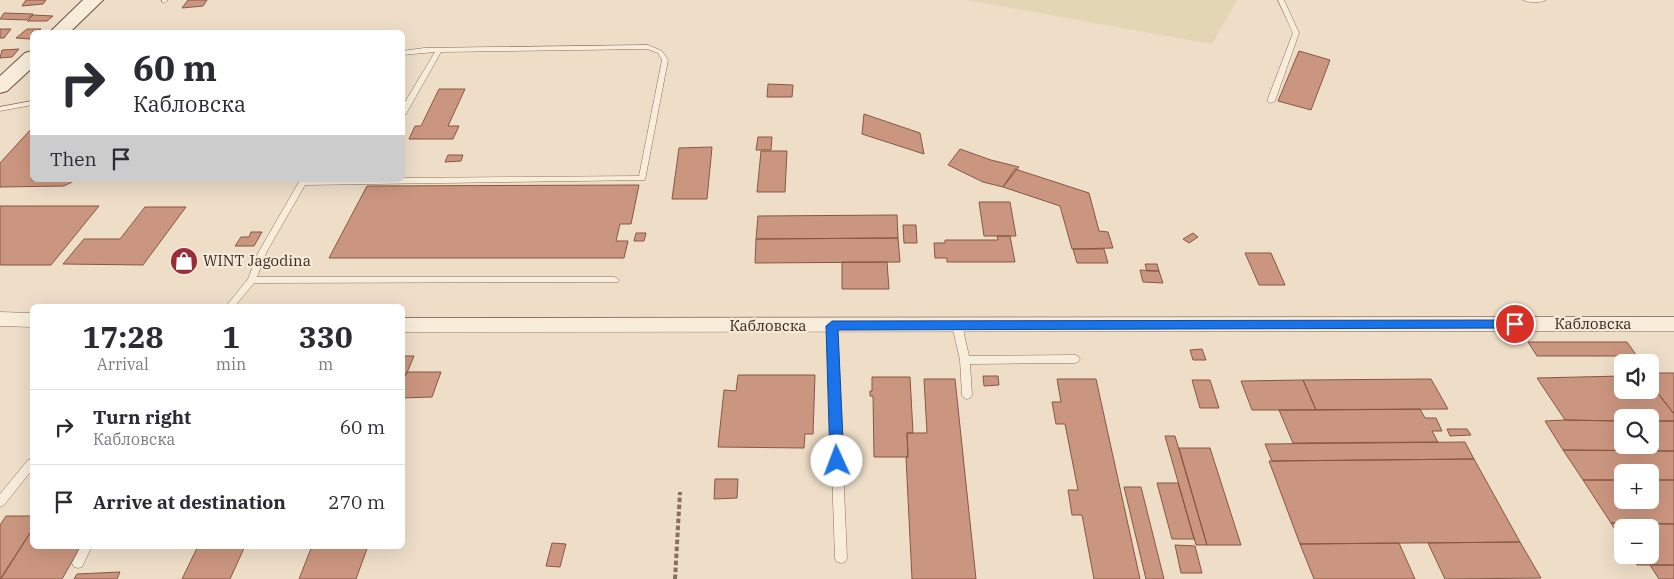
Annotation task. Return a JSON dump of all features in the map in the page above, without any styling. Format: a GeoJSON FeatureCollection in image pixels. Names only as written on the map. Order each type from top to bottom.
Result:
{"type":"FeatureCollection","features":[{"type":"Feature","properties":{"kind":"main road"},"geometry":{"type":"LineString","coordinates":[[61,30],[94,0]]}},
{"type":"Feature","properties":{"kind":"main road"},"geometry":{"type":"LineString","coordinates":[[0,87],[30,59]]}},
{"type":"Feature","properties":{"kind":"street"},"geometry":{"type":"LineString","coordinates":[[0,319],[30,320]]}},
{"type":"Feature","properties":{"kind":"street","name":"Кабловска"},"geometry":{"type":"LineString","coordinates":[[405,325],[1674,324]]}},
{"type":"Feature","properties":{"kind":"lane"},"geometry":{"type":"LineString","coordinates":[[1271,101],[1296,34],[1281,0]]}},
{"type":"Feature","properties":{"kind":"lane"},"geometry":{"type":"LineString","coordinates":[[1526,0],[1544,0]]}},
{"type":"Feature","properties":{"kind":"lane"},"geometry":{"type":"LineString","coordinates":[[405,53],[439,50],[648,47],[660,52],[666,60],[642,178],[405,180]]}},
{"type":"Feature","properties":{"kind":"lane"},"geometry":{"type":"LineString","coordinates":[[405,109],[439,50]]}},
{"type":"Feature","properties":{"kind":"lane"},"geometry":{"type":"LineString","coordinates":[[0,109],[30,103]]}},
{"type":"Feature","properties":{"kind":"lane"},"geometry":{"type":"LineString","coordinates":[[232,304],[252,280],[262,253],[302,182]]}},
{"type":"Feature","properties":{"kind":"lane"},"geometry":{"type":"LineString","coordinates":[[252,280],[615,280]]}},
{"type":"Feature","properties":{"kind":"lane"},"geometry":{"type":"LineString","coordinates":[[957,325],[965,360],[967,395]]}},
{"type":"Feature","properties":{"kind":"lane"},"geometry":{"type":"LineString","coordinates":[[832,326],[841,558]]}},
{"type":"Feature","properties":{"kind":"lane"},"geometry":{"type":"LineString","coordinates":[[965,360],[1076,359]]}},
{"type":"Feature","properties":{"kind":"lane"},"geometry":{"type":"LineString","coordinates":[[0,502],[30,465]]}},
{"type":"Feature","properties":{"kind":"lane"},"geometry":{"type":"LineString","coordinates":[[78,564],[86,549]]}},
{"type":"Feature","properties":{"kind":"path"},"geometry":{"type":"LineString","coordinates":[[675,579],[680,492]]}},
{"type":"Feature","properties":{"kind":"shaded area"},"geometry":{"type":"Polygon","coordinates":[[[966,0],[1237,0],[1212,44],[966,0]]]}},
{"type":"Feature","properties":{"kind":"building"},"geometry":{"type":"Polygon","coordinates":[[[26,0],[46,0],[43,4],[22,6],[26,0]]]}},
{"type":"Feature","properties":{"kind":"building"},"geometry":{"type":"Polygon","coordinates":[[[188,0],[207,0],[203,6],[182,8],[188,0]]]}},
{"type":"Feature","properties":{"kind":"building"},"geometry":{"type":"Polygon","coordinates":[[[4,13],[33,14],[26,20],[0,19],[4,13]]]}},
{"type":"Feature","properties":{"kind":"building"},"geometry":{"type":"Polygon","coordinates":[[[33,15],[53,16],[47,21],[27,21],[33,15]]]}},
{"type":"Feature","properties":{"kind":"building"},"geometry":{"type":"Polygon","coordinates":[[[0,29],[11,29],[4,38],[0,38],[0,29]]]}},
{"type":"Feature","properties":{"kind":"building"},"geometry":{"type":"Polygon","coordinates":[[[27,29],[41,29],[30,30],[30,39],[16,38],[27,29]]]}},
{"type":"Feature","properties":{"kind":"building"},"geometry":{"type":"Polygon","coordinates":[[[19,49],[12,57],[0,58],[2,50],[19,49]]]}},
{"type":"Feature","properties":{"kind":"building"},"geometry":{"type":"Polygon","coordinates":[[[1299,51],[1330,60],[1311,110],[1278,101],[1299,51]]]}},
{"type":"Feature","properties":{"kind":"building"},"geometry":{"type":"Polygon","coordinates":[[[768,84],[793,85],[792,97],[767,97],[768,84]]]}},
{"type":"Feature","properties":{"kind":"building"},"geometry":{"type":"Polygon","coordinates":[[[439,89],[465,89],[448,126],[459,126],[453,139],[409,139],[415,126],[421,126],[439,89]]]}},
{"type":"Feature","properties":{"kind":"building"},"geometry":{"type":"Polygon","coordinates":[[[864,114],[920,133],[924,154],[862,134],[864,114]]]}},
{"type":"Feature","properties":{"kind":"building"},"geometry":{"type":"Polygon","coordinates":[[[30,130],[30,182],[72,182],[64,186],[0,187],[0,163],[30,130]]]}},
{"type":"Feature","properties":{"kind":"building"},"geometry":{"type":"Polygon","coordinates":[[[758,137],[772,137],[771,150],[756,150],[758,137]]]}},
{"type":"Feature","properties":{"kind":"building"},"geometry":{"type":"Polygon","coordinates":[[[712,147],[707,199],[672,199],[679,148],[712,147]]]}},
{"type":"Feature","properties":{"kind":"building"},"geometry":{"type":"Polygon","coordinates":[[[960,149],[1019,167],[1003,187],[983,182],[948,165],[960,149]]]}},
{"type":"Feature","properties":{"kind":"building"},"geometry":{"type":"Polygon","coordinates":[[[761,151],[787,151],[785,192],[757,192],[761,151]]]}},
{"type":"Feature","properties":{"kind":"building"},"geometry":{"type":"Polygon","coordinates":[[[448,155],[463,155],[461,161],[445,162],[448,155]]]}},
{"type":"Feature","properties":{"kind":"building"},"geometry":{"type":"Polygon","coordinates":[[[1015,169],[1089,193],[1099,231],[1108,232],[1113,248],[1072,249],[1060,206],[1003,187],[1015,169]]]}},
{"type":"Feature","properties":{"kind":"building"},"geometry":{"type":"Polygon","coordinates":[[[639,185],[631,224],[620,224],[616,241],[628,241],[624,258],[329,258],[367,186],[639,185]]]}},
{"type":"Feature","properties":{"kind":"building"},"geometry":{"type":"Polygon","coordinates":[[[979,202],[1010,202],[1016,236],[984,236],[979,202]]]}},
{"type":"Feature","properties":{"kind":"building"},"geometry":{"type":"Polygon","coordinates":[[[0,206],[99,206],[51,265],[0,265],[0,206]]]}},
{"type":"Feature","properties":{"kind":"building"},"geometry":{"type":"Polygon","coordinates":[[[145,207],[186,207],[143,265],[63,264],[84,239],[120,239],[145,207]]]}},
{"type":"Feature","properties":{"kind":"building"},"geometry":{"type":"Polygon","coordinates":[[[897,215],[898,238],[756,239],[758,216],[897,215]]]}},
{"type":"Feature","properties":{"kind":"building"},"geometry":{"type":"Polygon","coordinates":[[[903,225],[916,225],[917,243],[904,243],[903,225]]]}},
{"type":"Feature","properties":{"kind":"building"},"geometry":{"type":"Polygon","coordinates":[[[251,232],[262,232],[254,246],[235,246],[241,237],[249,237],[251,232]]]}},
{"type":"Feature","properties":{"kind":"building"},"geometry":{"type":"Polygon","coordinates":[[[636,233],[646,233],[644,241],[634,241],[636,233]]]}},
{"type":"Feature","properties":{"kind":"building"},"geometry":{"type":"Polygon","coordinates":[[[1193,233],[1198,237],[1189,243],[1183,239],[1193,233]]]}},
{"type":"Feature","properties":{"kind":"building"},"geometry":{"type":"Polygon","coordinates":[[[997,236],[1010,236],[1015,262],[947,262],[947,258],[935,258],[934,243],[945,243],[945,240],[998,240],[997,236]]]}},
{"type":"Feature","properties":{"kind":"building"},"geometry":{"type":"Polygon","coordinates":[[[898,238],[900,262],[755,263],[756,239],[898,238]]]}},
{"type":"Feature","properties":{"kind":"building"},"geometry":{"type":"Polygon","coordinates":[[[1073,249],[1104,249],[1108,263],[1077,263],[1073,249]]]}},
{"type":"Feature","properties":{"kind":"building"},"geometry":{"type":"Polygon","coordinates":[[[1245,253],[1271,253],[1285,285],[1259,285],[1245,253]]]}},
{"type":"Feature","properties":{"kind":"building"},"geometry":{"type":"Polygon","coordinates":[[[842,262],[887,262],[889,289],[842,289],[842,262]]]}},
{"type":"Feature","properties":{"kind":"building"},"geometry":{"type":"Polygon","coordinates":[[[1145,264],[1157,264],[1159,271],[1147,271],[1145,264]]]}},
{"type":"Feature","properties":{"kind":"building"},"geometry":{"type":"Polygon","coordinates":[[[1140,270],[1159,271],[1163,283],[1143,282],[1140,270]]]}},
{"type":"Feature","properties":{"kind":"building"},"geometry":{"type":"Polygon","coordinates":[[[1528,342],[1627,342],[1636,354],[1614,354],[1614,356],[1537,356],[1528,342]]]}},
{"type":"Feature","properties":{"kind":"building"},"geometry":{"type":"Polygon","coordinates":[[[1202,349],[1206,360],[1193,360],[1190,350],[1202,349]]]}},
{"type":"Feature","properties":{"kind":"building"},"geometry":{"type":"Polygon","coordinates":[[[405,356],[414,356],[406,375],[405,356]]]}},
{"type":"Feature","properties":{"kind":"building"},"geometry":{"type":"Polygon","coordinates":[[[407,372],[441,372],[432,397],[405,398],[405,376],[407,372]]]}},
{"type":"Feature","properties":{"kind":"building"},"geometry":{"type":"Polygon","coordinates":[[[1659,373],[1674,373],[1674,414],[1659,395],[1659,373]]]}},
{"type":"Feature","properties":{"kind":"building"},"geometry":{"type":"Polygon","coordinates":[[[738,375],[815,375],[813,434],[805,434],[804,448],[718,447],[724,390],[736,391],[738,375]]]}},
{"type":"Feature","properties":{"kind":"building"},"geometry":{"type":"Polygon","coordinates":[[[983,376],[998,376],[999,385],[984,386],[983,376]]]}},
{"type":"Feature","properties":{"kind":"building"},"geometry":{"type":"Polygon","coordinates":[[[1614,376],[1614,399],[1659,399],[1659,395],[1674,414],[1674,421],[1659,421],[1659,409],[1614,409],[1614,421],[1565,420],[1537,378],[1614,376]]]}},
{"type":"Feature","properties":{"kind":"building"},"geometry":{"type":"Polygon","coordinates":[[[872,377],[910,377],[913,433],[907,433],[908,457],[874,457],[873,396],[870,396],[872,377]]]}},
{"type":"Feature","properties":{"kind":"building"},"geometry":{"type":"Polygon","coordinates":[[[924,379],[955,379],[976,579],[912,579],[906,457],[908,457],[907,433],[927,433],[924,379]]]}},
{"type":"Feature","properties":{"kind":"building"},"geometry":{"type":"Polygon","coordinates":[[[1057,379],[1096,379],[1140,579],[1094,579],[1082,515],[1072,515],[1068,490],[1078,490],[1065,424],[1056,424],[1052,402],[1061,402],[1057,379]]]}},
{"type":"Feature","properties":{"kind":"building"},"geometry":{"type":"Polygon","coordinates":[[[1431,379],[1448,409],[1316,410],[1303,380],[1431,379]]]}},
{"type":"Feature","properties":{"kind":"building"},"geometry":{"type":"Polygon","coordinates":[[[1192,380],[1210,380],[1219,408],[1200,408],[1192,380]]]}},
{"type":"Feature","properties":{"kind":"building"},"geometry":{"type":"Polygon","coordinates":[[[1303,380],[1316,410],[1252,410],[1241,381],[1303,380]]]}},
{"type":"Feature","properties":{"kind":"building"},"geometry":{"type":"Polygon","coordinates":[[[1420,409],[1425,418],[1436,418],[1442,431],[1432,431],[1438,442],[1293,443],[1279,410],[1420,409]]]}},
{"type":"Feature","properties":{"kind":"building"},"geometry":{"type":"Polygon","coordinates":[[[1545,421],[1614,421],[1614,450],[1563,450],[1545,421]]]}},
{"type":"Feature","properties":{"kind":"building"},"geometry":{"type":"Polygon","coordinates":[[[1659,421],[1674,421],[1674,451],[1659,451],[1659,421]]]}},
{"type":"Feature","properties":{"kind":"building"},"geometry":{"type":"Polygon","coordinates":[[[1447,429],[1467,429],[1471,435],[1450,436],[1447,429]]]}},
{"type":"Feature","properties":{"kind":"building"},"geometry":{"type":"Polygon","coordinates":[[[1165,436],[1175,436],[1207,545],[1196,545],[1165,436]]]}},
{"type":"Feature","properties":{"kind":"building"},"geometry":{"type":"Polygon","coordinates":[[[1465,442],[1474,459],[1272,461],[1265,444],[1465,442]]]}},
{"type":"Feature","properties":{"kind":"building"},"geometry":{"type":"Polygon","coordinates":[[[1179,448],[1210,448],[1241,545],[1207,545],[1179,448]]]}},
{"type":"Feature","properties":{"kind":"building"},"geometry":{"type":"Polygon","coordinates":[[[1563,450],[1614,450],[1614,454],[1659,454],[1659,451],[1674,451],[1674,480],[1659,480],[1659,464],[1614,464],[1614,480],[1583,480],[1563,450]]]}},
{"type":"Feature","properties":{"kind":"building"},"geometry":{"type":"Polygon","coordinates":[[[1474,459],[1520,542],[1300,544],[1269,461],[1474,459]]]}},
{"type":"Feature","properties":{"kind":"building"},"geometry":{"type":"Polygon","coordinates":[[[715,479],[738,479],[737,498],[714,499],[715,479]]]}},
{"type":"Feature","properties":{"kind":"building"},"geometry":{"type":"Polygon","coordinates":[[[1583,480],[1614,480],[1614,509],[1659,509],[1659,480],[1674,480],[1674,524],[1659,524],[1659,519],[1614,519],[1614,523],[1611,523],[1583,480]]]}},
{"type":"Feature","properties":{"kind":"building"},"geometry":{"type":"Polygon","coordinates":[[[1157,483],[1178,483],[1194,539],[1172,539],[1157,483]]]}},
{"type":"Feature","properties":{"kind":"building"},"geometry":{"type":"Polygon","coordinates":[[[1124,487],[1141,487],[1164,579],[1146,579],[1124,487]]]}},
{"type":"Feature","properties":{"kind":"building"},"geometry":{"type":"Polygon","coordinates":[[[6,516],[30,516],[30,533],[0,579],[0,525],[6,516]]]}},
{"type":"Feature","properties":{"kind":"building"},"geometry":{"type":"Polygon","coordinates":[[[1659,524],[1674,524],[1674,565],[1637,565],[1659,564],[1659,524]]]}},
{"type":"Feature","properties":{"kind":"building"},"geometry":{"type":"Polygon","coordinates":[[[30,533],[30,549],[79,549],[62,579],[1,579],[30,533]]]}},
{"type":"Feature","properties":{"kind":"building"},"geometry":{"type":"Polygon","coordinates":[[[1520,542],[1541,578],[1445,579],[1428,543],[1520,542]]]}},
{"type":"Feature","properties":{"kind":"building"},"geometry":{"type":"Polygon","coordinates":[[[552,543],[566,544],[560,567],[546,566],[552,543]]]}},
{"type":"Feature","properties":{"kind":"building"},"geometry":{"type":"Polygon","coordinates":[[[1399,543],[1415,579],[1314,579],[1300,544],[1399,543]]]}},
{"type":"Feature","properties":{"kind":"building"},"geometry":{"type":"Polygon","coordinates":[[[1175,545],[1195,546],[1202,573],[1181,573],[1175,545]]]}},
{"type":"Feature","properties":{"kind":"building"},"geometry":{"type":"Polygon","coordinates":[[[197,549],[244,549],[230,579],[182,579],[197,549]]]}},
{"type":"Feature","properties":{"kind":"building"},"geometry":{"type":"Polygon","coordinates":[[[311,549],[367,549],[356,579],[299,579],[311,549]]]}},
{"type":"Feature","properties":{"kind":"building"},"geometry":{"type":"Polygon","coordinates":[[[1650,565],[1674,565],[1674,579],[1659,579],[1650,565]]]}},
{"type":"Feature","properties":{"kind":"building"},"geometry":{"type":"Polygon","coordinates":[[[120,572],[117,579],[74,579],[77,574],[120,572]]]}},
{"type":"Feature","properties":{"kind":"place","name":"WINT Jagodina"},"geometry":{"type":"Point","coordinates":[184,261]}},
{"type":"Feature","properties":{"kind":"route"},"geometry":{"type":"LineString","coordinates":[[837,461],[832,326],[977,324],[1515,324]]}}]}
